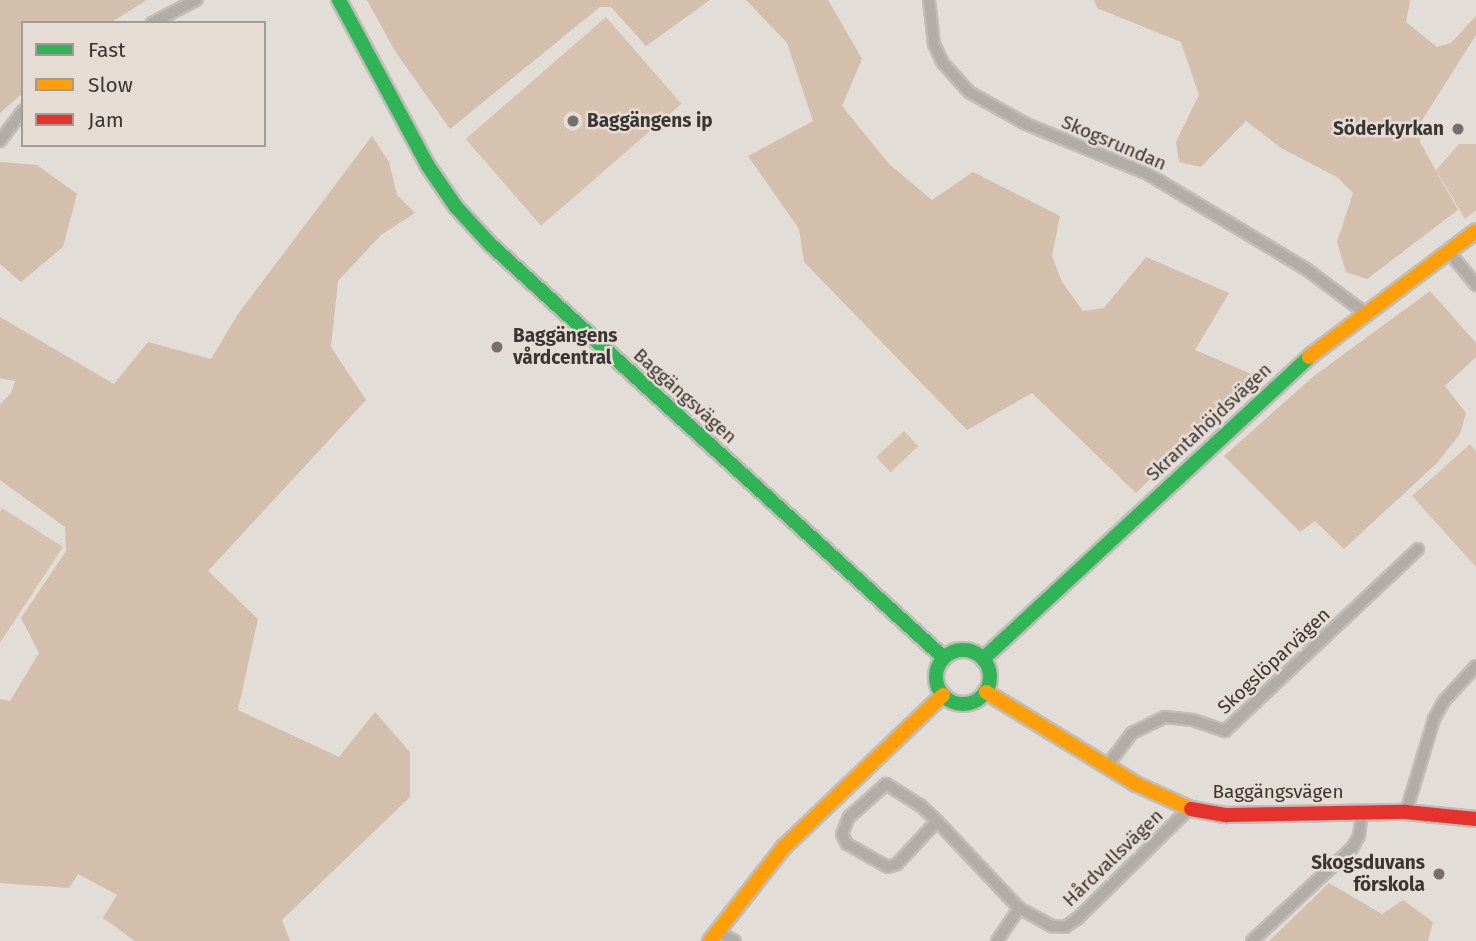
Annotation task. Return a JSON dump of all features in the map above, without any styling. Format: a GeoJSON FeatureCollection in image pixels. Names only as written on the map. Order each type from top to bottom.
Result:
{"type":"FeatureCollection","features":[{"type":"Feature","properties":{"kind":"street"},"geometry":{"type":"LineString","coordinates":[[156,21],[196,0]]}},
{"type":"Feature","properties":{"kind":"street","name":"Baggängsvägen"},"geometry":{"type":"LineString","coordinates":[[339,0],[428,166],[491,245],[944,658]]}},
{"type":"Feature","properties":{"kind":"street","name":"Skogsrundan"},"geometry":{"type":"LineString","coordinates":[[929,0],[930,24],[939,54],[970,92],[1026,124],[1148,174],[1306,269],[1364,312]]}},
{"type":"Feature","properties":{"kind":"street"},"geometry":{"type":"LineString","coordinates":[[0,141],[21,114]]}},
{"type":"Feature","properties":{"kind":"street","name":"Skrantahöjdsvägen"},"geometry":{"type":"LineString","coordinates":[[983,659],[1286,377],[1364,312],[1476,231]]}},
{"type":"Feature","properties":{"kind":"street"},"geometry":{"type":"LineString","coordinates":[[1449,252],[1476,285]]}},
{"type":"Feature","properties":{"kind":"street","name":"Skogslöparvägen"},"geometry":{"type":"LineString","coordinates":[[1107,766],[1132,733],[1165,717],[1193,720],[1225,731],[1418,549]]}},
{"type":"Feature","properties":{"kind":"street"},"geometry":{"type":"LineString","coordinates":[[964,650],[983,659],[990,674],[986,692],[964,704],[943,695],[936,674],[944,658],[964,650]]}},
{"type":"Feature","properties":{"kind":"street"},"geometry":{"type":"LineString","coordinates":[[1406,812],[1434,719],[1444,701],[1476,666]]}},
{"type":"Feature","properties":{"kind":"street","name":"Baggängsvägen"},"geometry":{"type":"LineString","coordinates":[[986,692],[1107,766],[1189,809],[1226,815],[1362,811],[1476,819]]}},
{"type":"Feature","properties":{"kind":"street"},"geometry":{"type":"LineString","coordinates":[[735,941],[713,937],[784,847],[943,695]]}},
{"type":"Feature","properties":{"kind":"street"},"geometry":{"type":"LineString","coordinates":[[937,821],[897,864],[888,867],[847,844],[842,834],[849,817],[886,784],[937,821],[1018,908],[997,941]]}},
{"type":"Feature","properties":{"kind":"street","name":"Hårdvallsvägen"},"geometry":{"type":"LineString","coordinates":[[1018,908],[1052,926],[1065,927],[1189,809]]}},
{"type":"Feature","properties":{"kind":"street"},"geometry":{"type":"LineString","coordinates":[[1252,941],[1352,848],[1362,811]]}},
{"type":"Feature","properties":{"kind":"shaded area"},"geometry":{"type":"Polygon","coordinates":[[[0,0],[147,0],[113,21],[21,21],[21,95],[0,113],[0,0]]]}},
{"type":"Feature","properties":{"kind":"shaded area"},"geometry":{"type":"Polygon","coordinates":[[[367,0],[710,0],[646,46],[611,7],[600,7],[450,129],[395,51],[367,0]]]}},
{"type":"Feature","properties":{"kind":"shaded area"},"geometry":{"type":"Polygon","coordinates":[[[746,0],[828,0],[862,59],[842,106],[889,164],[932,200],[973,172],[1060,216],[1052,256],[1062,282],[1083,311],[1104,308],[1146,257],[1229,293],[1195,350],[1254,375],[1136,493],[1032,393],[967,430],[804,262],[799,229],[748,156],[813,121],[787,43],[746,0]]]}},
{"type":"Feature","properties":{"kind":"shaded area"},"geometry":{"type":"Polygon","coordinates":[[[1094,0],[1410,0],[1406,22],[1437,47],[1451,43],[1476,16],[1476,35],[1419,125],[1420,142],[1458,210],[1367,279],[1346,272],[1337,242],[1353,193],[1337,177],[1281,148],[1246,121],[1201,167],[1179,162],[1176,142],[1199,95],[1181,42],[1097,8],[1094,0]]]}},
{"type":"Feature","properties":{"kind":"shaded area","name":"Baggängens ip"},"geometry":{"type":"Polygon","coordinates":[[[606,17],[681,104],[541,226],[466,139],[606,17]]]}},
{"type":"Feature","properties":{"kind":"shaded area"},"geometry":{"type":"Polygon","coordinates":[[[372,136],[389,162],[397,195],[415,213],[381,235],[338,281],[331,347],[366,400],[208,571],[258,619],[238,710],[339,757],[375,712],[410,752],[410,797],[282,920],[290,941],[135,941],[103,918],[117,895],[78,874],[69,888],[0,883],[0,699],[10,701],[39,653],[21,618],[66,551],[65,527],[0,480],[0,404],[11,393],[15,381],[0,378],[0,317],[114,384],[148,342],[211,359],[238,314],[372,136]]]}},
{"type":"Feature","properties":{"kind":"shaded area"},"geometry":{"type":"Polygon","coordinates":[[[1459,144],[1476,144],[1476,210],[1465,219],[1436,170],[1459,144]]]}},
{"type":"Feature","properties":{"kind":"shaded area"},"geometry":{"type":"Polygon","coordinates":[[[0,162],[37,165],[77,194],[63,247],[21,282],[0,264],[0,162]]]}},
{"type":"Feature","properties":{"kind":"shaded area"},"geometry":{"type":"Polygon","coordinates":[[[1430,291],[1476,343],[1476,357],[1445,386],[1466,413],[1460,434],[1437,463],[1344,549],[1315,521],[1300,532],[1224,456],[1314,376],[1430,291]]]}},
{"type":"Feature","properties":{"kind":"shaded area"},"geometry":{"type":"Polygon","coordinates":[[[904,431],[918,446],[891,472],[876,457],[904,431]]]}},
{"type":"Feature","properties":{"kind":"shaded area"},"geometry":{"type":"Polygon","coordinates":[[[1470,444],[1476,451],[1476,567],[1412,496],[1470,444]]]}},
{"type":"Feature","properties":{"kind":"shaded area"},"geometry":{"type":"Polygon","coordinates":[[[2,508],[63,547],[0,643],[0,512],[2,508]]]}},
{"type":"Feature","properties":{"kind":"shaded area"},"geometry":{"type":"Polygon","coordinates":[[[1329,883],[1382,914],[1403,900],[1433,922],[1428,941],[1269,941],[1329,883]]]}},
{"type":"Feature","properties":{"kind":"traffic: fast"},"geometry":{"type":"LineString","coordinates":[[339,0],[428,166],[456,207],[491,245],[944,658]]}},
{"type":"Feature","properties":{"kind":"traffic: fast"},"geometry":{"type":"LineString","coordinates":[[983,659],[1309,357]]}},
{"type":"Feature","properties":{"kind":"traffic: fast"},"geometry":{"type":"LineString","coordinates":[[963,650],[982,658],[990,677],[982,696],[963,704],[944,696],[936,677],[944,658],[963,650]]}},
{"type":"Feature","properties":{"kind":"traffic: slow"},"geometry":{"type":"LineString","coordinates":[[1309,357],[1476,231]]}},
{"type":"Feature","properties":{"kind":"traffic: slow"},"geometry":{"type":"LineString","coordinates":[[986,692],[1136,784],[1191,809]]}},
{"type":"Feature","properties":{"kind":"traffic: slow"},"geometry":{"type":"LineString","coordinates":[[710,941],[784,847],[943,695]]}},
{"type":"Feature","properties":{"kind":"traffic: jam"},"geometry":{"type":"LineString","coordinates":[[1191,809],[1226,815],[1406,812],[1476,819]]}},
{"type":"Feature","properties":{"kind":"place","name":"Baggängens ip"},"geometry":{"type":"Point","coordinates":[573,121]}},
{"type":"Feature","properties":{"kind":"place","name":"Söderkyrkan"},"geometry":{"type":"Point","coordinates":[1458,129]}},
{"type":"Feature","properties":{"kind":"place","name":"Baggängens vårdcentral"},"geometry":{"type":"Point","coordinates":[497,347]}},
{"type":"Feature","properties":{"kind":"place","name":"Skogsduvans förskola"},"geometry":{"type":"Point","coordinates":[1439,874]}}]}
